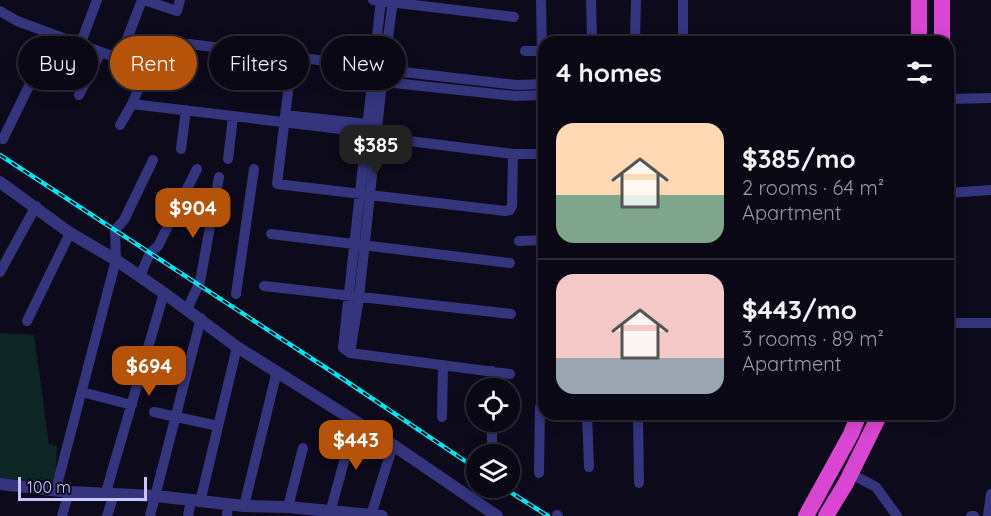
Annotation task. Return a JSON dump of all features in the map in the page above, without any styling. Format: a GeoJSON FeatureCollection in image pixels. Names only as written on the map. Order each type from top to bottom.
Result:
{"type":"FeatureCollection","features":[{"type":"Feature","properties":{"kind":"highway"},"geometry":{"type":"LineString","coordinates":[[919,0],[919,36]]}},
{"type":"Feature","properties":{"kind":"highway"},"geometry":{"type":"LineString","coordinates":[[942,0],[942,36]]}},
{"type":"Feature","properties":{"kind":"highway"},"geometry":{"type":"LineString","coordinates":[[806,516],[830,475],[856,420]]}},
{"type":"Feature","properties":{"kind":"highway"},"geometry":{"type":"LineString","coordinates":[[832,514],[877,420]]}},
{"type":"Feature","properties":{"kind":"street"},"geometry":{"type":"LineString","coordinates":[[83,36],[97,0]]}},
{"type":"Feature","properties":{"kind":"street"},"geometry":{"type":"LineString","coordinates":[[129,36],[143,0],[177,11],[180,0]]}},
{"type":"Feature","properties":{"kind":"street"},"geometry":{"type":"LineString","coordinates":[[377,36],[378,0],[514,17]]}},
{"type":"Feature","properties":{"kind":"street"},"geometry":{"type":"LineString","coordinates":[[541,0],[542,36]]}},
{"type":"Feature","properties":{"kind":"street"},"geometry":{"type":"LineString","coordinates":[[591,0],[592,36]]}},
{"type":"Feature","properties":{"kind":"street"},"geometry":{"type":"LineString","coordinates":[[635,36],[636,0]]}},
{"type":"Feature","properties":{"kind":"street"},"geometry":{"type":"LineString","coordinates":[[683,0],[683,36]]}},
{"type":"Feature","properties":{"kind":"street"},"geometry":{"type":"LineString","coordinates":[[385,36],[393,1]]}},
{"type":"Feature","properties":{"kind":"street"},"geometry":{"type":"LineString","coordinates":[[0,11],[17,21],[54,35],[3,139]]}},
{"type":"Feature","properties":{"kind":"street"},"geometry":{"type":"LineString","coordinates":[[525,51],[538,51]]}},
{"type":"Feature","properties":{"kind":"street"},"geometry":{"type":"LineString","coordinates":[[79,95],[100,52],[110,56]]}},
{"type":"Feature","properties":{"kind":"street"},"geometry":{"type":"LineString","coordinates":[[406,74],[538,94]]}},
{"type":"Feature","properties":{"kind":"street"},"geometry":{"type":"LineString","coordinates":[[406,83],[516,91],[538,86]]}},
{"type":"Feature","properties":{"kind":"street"},"geometry":{"type":"LineString","coordinates":[[120,125],[138,90]]}},
{"type":"Feature","properties":{"kind":"street"},"geometry":{"type":"LineString","coordinates":[[288,90],[277,184],[505,211],[510,210],[512,206],[513,154]]}},
{"type":"Feature","properties":{"kind":"street"},"geometry":{"type":"LineString","coordinates":[[369,132],[376,90]]}},
{"type":"Feature","properties":{"kind":"street"},"geometry":{"type":"LineString","coordinates":[[376,90],[369,132],[347,350],[510,374]]}},
{"type":"Feature","properties":{"kind":"street"},"geometry":{"type":"LineString","coordinates":[[954,99],[991,98]]}},
{"type":"Feature","properties":{"kind":"street"},"geometry":{"type":"LineString","coordinates":[[132,104],[233,117],[284,119],[513,154],[538,154]]}},
{"type":"Feature","properties":{"kind":"street"},"geometry":{"type":"LineString","coordinates":[[181,149],[186,110]]}},
{"type":"Feature","properties":{"kind":"street"},"geometry":{"type":"LineString","coordinates":[[228,159],[233,117]]}},
{"type":"Feature","properties":{"kind":"street"},"geometry":{"type":"LineString","coordinates":[[56,489],[116,260],[115,230],[124,220],[153,160]]}},
{"type":"Feature","properties":{"kind":"street"},"geometry":{"type":"LineString","coordinates":[[236,294],[254,169]]}},
{"type":"Feature","properties":{"kind":"street"},"geometry":{"type":"LineString","coordinates":[[140,276],[150,253],[158,246],[197,170]]}},
{"type":"Feature","properties":{"kind":"street"},"geometry":{"type":"LineString","coordinates":[[187,309],[200,282],[219,177]]}},
{"type":"Feature","properties":{"kind":"street"},"geometry":{"type":"LineString","coordinates":[[1,185],[140,276],[201,318],[237,347],[393,445],[497,516]]}},
{"type":"Feature","properties":{"kind":"street"},"geometry":{"type":"LineString","coordinates":[[954,193],[991,190]]}},
{"type":"Feature","properties":{"kind":"street"},"geometry":{"type":"LineString","coordinates":[[0,272],[36,206]]}},
{"type":"Feature","properties":{"kind":"street"},"geometry":{"type":"LineString","coordinates":[[27,321],[70,232]]}},
{"type":"Feature","properties":{"kind":"street"},"geometry":{"type":"LineString","coordinates":[[271,234],[510,263]]}},
{"type":"Feature","properties":{"kind":"street"},"geometry":{"type":"LineString","coordinates":[[519,241],[538,240]]}},
{"type":"Feature","properties":{"kind":"street"},"geometry":{"type":"LineString","coordinates":[[264,286],[511,314]]}},
{"type":"Feature","properties":{"kind":"street"},"geometry":{"type":"LineString","coordinates":[[107,516],[110,493],[132,405],[164,293]]}},
{"type":"Feature","properties":{"kind":"street"},"geometry":{"type":"LineString","coordinates":[[150,516],[201,318]]}},
{"type":"Feature","properties":{"kind":"street"},"geometry":{"type":"LineString","coordinates":[[954,323],[991,322]]}},
{"type":"Feature","properties":{"kind":"street"},"geometry":{"type":"LineString","coordinates":[[188,516],[196,501],[218,426],[237,347]]}},
{"type":"Feature","properties":{"kind":"street"},"geometry":{"type":"LineString","coordinates":[[442,417],[443,365]]}},
{"type":"Feature","properties":{"kind":"street"},"geometry":{"type":"LineString","coordinates":[[244,506],[277,371]]}},
{"type":"Feature","properties":{"kind":"street"},"geometry":{"type":"LineString","coordinates":[[492,371],[492,378]]}},
{"type":"Feature","properties":{"kind":"street"},"geometry":{"type":"LineString","coordinates":[[82,392],[132,405]]}},
{"type":"Feature","properties":{"kind":"street"},"geometry":{"type":"LineString","coordinates":[[154,412],[218,426]]}},
{"type":"Feature","properties":{"kind":"street"},"geometry":{"type":"LineString","coordinates":[[539,473],[540,420]]}},
{"type":"Feature","properties":{"kind":"street"},"geometry":{"type":"LineString","coordinates":[[587,420],[589,467]]}},
{"type":"Feature","properties":{"kind":"street"},"geometry":{"type":"LineString","coordinates":[[638,420],[639,483]]}},
{"type":"Feature","properties":{"kind":"street"},"geometry":{"type":"LineString","coordinates":[[329,513],[355,422]]}},
{"type":"Feature","properties":{"kind":"street"},"geometry":{"type":"LineString","coordinates":[[1,486],[156,496],[196,501],[227,510],[244,506],[376,515],[393,445]]}},
{"type":"Feature","properties":{"kind":"street"},"geometry":{"type":"LineString","coordinates":[[282,510],[303,448]]}},
{"type":"Feature","properties":{"kind":"street"},"geometry":{"type":"LineString","coordinates":[[851,474],[876,487],[897,516]]}},
{"type":"Feature","properties":{"kind":"street"},"geometry":{"type":"LineString","coordinates":[[62,516],[69,492]]}},
{"type":"Feature","properties":{"kind":"street"},"geometry":{"type":"LineString","coordinates":[[988,516],[991,494]]}},
{"type":"Feature","properties":{"kind":"green space"},"geometry":{"type":"Polygon","coordinates":[[[0,333],[34,335],[49,444],[57,446],[55,482],[0,478],[0,333]]]}},
{"type":"Feature","properties":{"kind":"railway"},"geometry":{"type":"LineString","coordinates":[[0,155],[466,462]]}},
{"type":"Feature","properties":{"kind":"railway"},"geometry":{"type":"LineString","coordinates":[[520,498],[548,516]]}}]}
